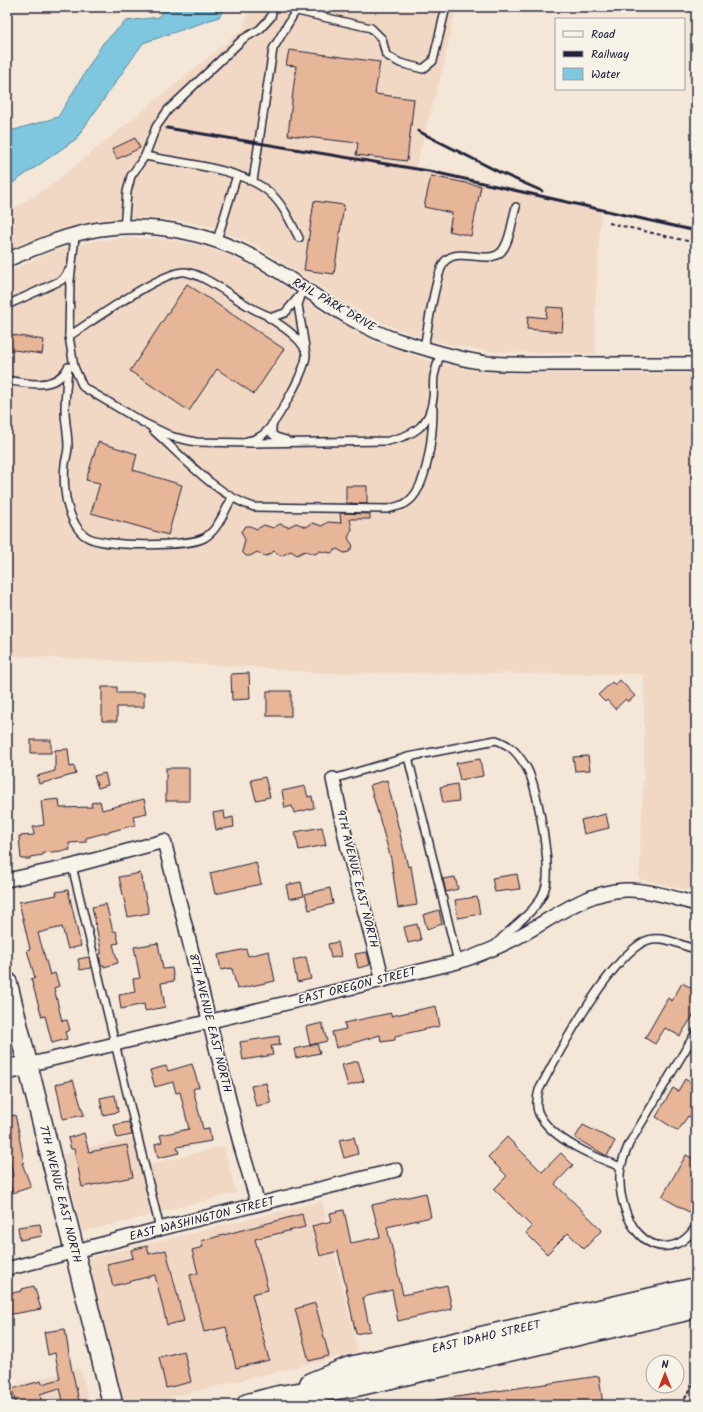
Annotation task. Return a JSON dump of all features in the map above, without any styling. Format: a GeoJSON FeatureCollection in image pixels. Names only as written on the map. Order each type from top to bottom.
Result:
{"type":"FeatureCollection","features":[{"type":"Feature","properties":{"kind":"highway","name":"EAST IDAHO STREET"},"geometry":{"type":"LineString","coordinates":[[248,1405],[279,1397],[350,1368],[696,1289]]}},
{"type":"Feature","properties":{"kind":"highway","name":"EAST IDAHO STREET"},"geometry":{"type":"LineString","coordinates":[[279,1397],[311,1397],[356,1385],[696,1307]]}},
{"type":"Feature","properties":{"kind":"main road","name":"7TH AVENUE EAST NORTH"},"geometry":{"type":"LineString","coordinates":[[7,982],[113,1405]]}},
{"type":"Feature","properties":{"kind":"main road","name":"EAST OREGON STREET"},"geometry":{"type":"LineString","coordinates":[[7,1070],[27,1065]]}},
{"type":"Feature","properties":{"kind":"street","name":"RAIL PARK DRIVE"},"geometry":{"type":"LineString","coordinates":[[7,260],[45,244],[100,229],[124,228],[168,230],[204,236],[235,247],[268,265],[302,291],[357,321],[397,340],[424,348],[487,363],[696,364]]}},
{"type":"Feature","properties":{"kind":"street","name":"9TH AVENUE EAST NORTH"},"geometry":{"type":"LineString","coordinates":[[333,779],[348,849],[383,980]]}},
{"type":"Feature","properties":{"kind":"street","name":"8TH AVENUE EAST NORTH"},"geometry":{"type":"LineString","coordinates":[[72,866],[164,841],[258,1204]]}},
{"type":"Feature","properties":{"kind":"street"},"geometry":{"type":"LineString","coordinates":[[7,880],[72,866]]}},
{"type":"Feature","properties":{"kind":"street","name":"EAST OREGON STREET"},"geometry":{"type":"LineString","coordinates":[[27,1065],[458,962],[525,933],[562,910],[592,896],[626,890],[643,892],[696,904]]}},
{"type":"Feature","properties":{"kind":"street","name":"EAST WASHINGTON STREET"},"geometry":{"type":"LineString","coordinates":[[7,1268],[396,1170]]}},
{"type":"Feature","properties":{"kind":"lane"},"geometry":{"type":"LineString","coordinates":[[124,228],[127,192],[131,176],[145,156],[156,127],[168,110],[243,39],[260,29],[271,17],[273,7]]}},
{"type":"Feature","properties":{"kind":"lane"},"geometry":{"type":"LineString","coordinates":[[252,181],[273,49],[297,9],[371,28],[382,39],[386,55],[400,63],[423,69],[433,61],[446,7]]}},
{"type":"Feature","properties":{"kind":"lane"},"geometry":{"type":"LineString","coordinates":[[145,156],[206,167],[237,175],[252,181],[268,192],[285,210],[299,238]]}},
{"type":"Feature","properties":{"kind":"lane"},"geometry":{"type":"LineString","coordinates":[[217,240],[237,175]]}},
{"type":"Feature","properties":{"kind":"lane"},"geometry":{"type":"LineString","coordinates":[[424,348],[439,274],[444,262],[452,256],[464,254],[490,257],[499,254],[504,248],[516,207]]}},
{"type":"Feature","properties":{"kind":"lane"},"geometry":{"type":"LineString","coordinates":[[75,236],[70,281],[69,336],[74,367],[83,387],[153,430],[232,498],[254,507],[382,509],[407,503],[419,487],[426,471],[433,417],[434,378],[441,352]]}},
{"type":"Feature","properties":{"kind":"lane"},"geometry":{"type":"LineString","coordinates":[[7,305],[62,280],[68,274],[73,262]]}},
{"type":"Feature","properties":{"kind":"lane"},"geometry":{"type":"LineString","coordinates":[[69,336],[148,286],[169,276],[185,272],[203,278],[262,314],[291,334],[300,342],[306,353]]}},
{"type":"Feature","properties":{"kind":"lane"},"geometry":{"type":"LineString","coordinates":[[262,314],[272,317],[279,316],[284,313],[302,291]]}},
{"type":"Feature","properties":{"kind":"lane"},"geometry":{"type":"LineString","coordinates":[[231,443],[252,440],[265,433],[305,368],[306,353],[298,304],[302,291]]}},
{"type":"Feature","properties":{"kind":"lane"},"geometry":{"type":"LineString","coordinates":[[71,350],[65,393],[65,411],[68,434],[65,477],[66,497],[71,516],[76,526],[87,537],[100,542],[125,544],[192,542],[203,538],[213,531],[232,498]]}},
{"type":"Feature","properties":{"kind":"lane"},"geometry":{"type":"LineString","coordinates":[[7,380],[41,384],[52,383],[63,376],[68,367]]}},
{"type":"Feature","properties":{"kind":"lane"},"geometry":{"type":"LineString","coordinates":[[131,416],[173,437],[196,442],[388,441],[408,436],[422,426],[430,413],[434,397]]}},
{"type":"Feature","properties":{"kind":"lane"},"geometry":{"type":"LineString","coordinates":[[272,423],[271,430],[276,437],[309,442]]}},
{"type":"Feature","properties":{"kind":"lane"},"geometry":{"type":"LineString","coordinates":[[333,779],[408,757],[496,740],[509,744],[526,766],[538,802],[546,861],[546,885],[534,908],[503,935],[491,949]]}},
{"type":"Feature","properties":{"kind":"lane"},"geometry":{"type":"LineString","coordinates":[[408,757],[458,962]]}},
{"type":"Feature","properties":{"kind":"lane"},"geometry":{"type":"LineString","coordinates":[[72,866],[160,1230]]}},
{"type":"Feature","properties":{"kind":"lane"},"geometry":{"type":"LineString","coordinates":[[621,1167],[591,1155],[550,1128],[539,1114],[536,1106],[539,1090],[592,998],[611,972],[631,950],[645,941],[659,939],[696,949]]}},
{"type":"Feature","properties":{"kind":"lane"},"geometry":{"type":"LineString","coordinates":[[696,1032],[629,1144],[621,1167],[620,1182],[625,1206],[631,1224],[643,1238],[657,1245],[672,1246],[685,1240],[696,1226]]}},
{"type":"Feature","properties":{"kind":"path"},"geometry":{"type":"LineString","coordinates":[[609,223],[696,243]]}},
{"type":"Feature","properties":{"kind":"path"},"geometry":{"type":"LineString","coordinates":[[681,1405],[696,1380]]}},
{"type":"Feature","properties":{"kind":"shaded area"},"geometry":{"type":"Polygon","coordinates":[[[247,7],[456,7],[444,64],[415,169],[601,210],[595,310],[596,354],[495,352],[446,344],[411,334],[383,323],[345,303],[255,245],[212,227],[194,223],[145,218],[100,220],[53,232],[7,252],[7,213],[54,183],[243,29],[247,17],[247,7]]]}},
{"type":"Feature","properties":{"kind":"shaded area"},"geometry":{"type":"Polygon","coordinates":[[[128,237],[167,239],[200,245],[231,256],[263,272],[319,310],[374,341],[434,362],[466,368],[515,373],[696,373],[696,892],[639,879],[644,761],[644,674],[318,673],[251,667],[8,656],[7,273],[52,251],[94,241],[128,237]]]}},
{"type":"Feature","properties":{"kind":"shaded area"},"geometry":{"type":"Polygon","coordinates":[[[134,1137],[153,1215],[82,1232],[63,1154],[134,1137]]]}},
{"type":"Feature","properties":{"kind":"shaded area"},"geometry":{"type":"Polygon","coordinates":[[[224,1146],[236,1193],[160,1212],[148,1165],[224,1146]]]}},
{"type":"Feature","properties":{"kind":"shaded area"},"geometry":{"type":"Polygon","coordinates":[[[322,1201],[358,1352],[139,1405],[121,1405],[86,1259],[322,1201]]]}},
{"type":"Feature","properties":{"kind":"shaded area"},"geometry":{"type":"Polygon","coordinates":[[[80,1368],[91,1405],[7,1405],[7,1388],[80,1368]]]}},
{"type":"Feature","properties":{"kind":"water"},"geometry":{"type":"Polygon","coordinates":[[[164,7],[226,7],[219,17],[143,43],[76,139],[7,187],[7,132],[58,117],[103,43],[126,21],[159,17],[164,7]]]}},
{"type":"Feature","properties":{"kind":"building"},"geometry":{"type":"Polygon","coordinates":[[[289,50],[380,62],[375,94],[414,99],[407,161],[356,155],[358,143],[288,135],[296,66],[286,65],[289,50]]]}},
{"type":"Feature","properties":{"kind":"building"},"geometry":{"type":"Polygon","coordinates":[[[135,138],[140,148],[117,159],[112,149],[135,138]]]}},
{"type":"Feature","properties":{"kind":"building"},"geometry":{"type":"Polygon","coordinates":[[[431,176],[481,186],[471,236],[449,231],[452,213],[424,207],[431,176]]]}},
{"type":"Feature","properties":{"kind":"building"},"geometry":{"type":"Polygon","coordinates":[[[314,201],[344,205],[334,274],[304,270],[314,201]]]}},
{"type":"Feature","properties":{"kind":"building"},"geometry":{"type":"Polygon","coordinates":[[[187,284],[284,349],[254,394],[217,369],[189,411],[130,371],[187,284]]]}},
{"type":"Feature","properties":{"kind":"building"},"geometry":{"type":"Polygon","coordinates":[[[547,307],[564,308],[562,332],[527,329],[528,316],[546,318],[547,307]]]}},
{"type":"Feature","properties":{"kind":"building"},"geometry":{"type":"Polygon","coordinates":[[[7,334],[44,340],[42,354],[7,349],[7,334]]]}},
{"type":"Feature","properties":{"kind":"building"},"geometry":{"type":"Polygon","coordinates":[[[98,442],[137,454],[133,470],[182,485],[168,535],[91,513],[100,483],[86,480],[98,442]]]}},
{"type":"Feature","properties":{"kind":"building"},"geometry":{"type":"Polygon","coordinates":[[[346,486],[367,486],[367,504],[346,503],[346,486]]]}},
{"type":"Feature","properties":{"kind":"building"},"geometry":{"type":"Polygon","coordinates":[[[340,513],[370,514],[370,519],[350,519],[352,529],[348,538],[353,546],[349,552],[344,553],[337,549],[331,553],[320,551],[315,554],[305,551],[297,555],[291,551],[281,556],[274,551],[265,556],[257,552],[250,556],[246,556],[242,552],[245,540],[241,531],[246,526],[257,529],[264,525],[273,528],[280,524],[288,527],[296,523],[306,527],[313,523],[322,526],[328,522],[341,523],[340,513]]]}},
{"type":"Feature","properties":{"kind":"building"},"geometry":{"type":"Polygon","coordinates":[[[249,673],[250,699],[232,700],[231,674],[249,673]]]}},
{"type":"Feature","properties":{"kind":"building"},"geometry":{"type":"Polygon","coordinates":[[[620,680],[635,696],[628,702],[626,699],[615,709],[607,700],[605,702],[598,695],[612,682],[615,685],[620,680]]]}},
{"type":"Feature","properties":{"kind":"building"},"geometry":{"type":"Polygon","coordinates":[[[102,687],[117,687],[117,693],[144,693],[144,707],[117,707],[117,721],[102,721],[102,687]]]}},
{"type":"Feature","properties":{"kind":"building"},"geometry":{"type":"Polygon","coordinates":[[[267,691],[291,691],[291,716],[267,716],[267,691]]]}},
{"type":"Feature","properties":{"kind":"building"},"geometry":{"type":"Polygon","coordinates":[[[31,740],[51,740],[51,753],[31,753],[31,740]]]}},
{"type":"Feature","properties":{"kind":"building"},"geometry":{"type":"Polygon","coordinates":[[[68,749],[70,767],[74,766],[76,774],[39,784],[37,776],[55,771],[55,750],[68,749]]]}},
{"type":"Feature","properties":{"kind":"building"},"geometry":{"type":"Polygon","coordinates":[[[588,756],[590,770],[575,771],[573,757],[588,756]]]}},
{"type":"Feature","properties":{"kind":"building"},"geometry":{"type":"Polygon","coordinates":[[[480,759],[483,776],[460,780],[456,763],[480,759]]]}},
{"type":"Feature","properties":{"kind":"building"},"geometry":{"type":"Polygon","coordinates":[[[166,768],[189,768],[189,801],[166,801],[166,768]]]}},
{"type":"Feature","properties":{"kind":"building"},"geometry":{"type":"Polygon","coordinates":[[[105,773],[108,785],[98,788],[94,776],[105,773]]]}},
{"type":"Feature","properties":{"kind":"building"},"geometry":{"type":"Polygon","coordinates":[[[265,777],[270,797],[256,800],[251,780],[265,777]]]}},
{"type":"Feature","properties":{"kind":"building"},"geometry":{"type":"Polygon","coordinates":[[[387,780],[408,867],[411,866],[417,905],[398,908],[391,859],[370,785],[387,780]]]}},
{"type":"Feature","properties":{"kind":"building"},"geometry":{"type":"Polygon","coordinates":[[[457,784],[459,801],[443,803],[440,787],[457,784]]]}},
{"type":"Feature","properties":{"kind":"building"},"geometry":{"type":"Polygon","coordinates":[[[305,786],[308,797],[312,796],[314,808],[294,813],[292,806],[285,808],[282,791],[305,786]]]}},
{"type":"Feature","properties":{"kind":"building"},"geometry":{"type":"Polygon","coordinates":[[[59,799],[60,808],[92,807],[91,803],[100,801],[102,810],[144,799],[147,813],[133,816],[135,825],[86,838],[86,842],[69,843],[70,850],[43,853],[43,855],[30,857],[30,859],[21,859],[19,836],[34,835],[33,827],[44,825],[41,801],[59,799]]]}},
{"type":"Feature","properties":{"kind":"building"},"geometry":{"type":"Polygon","coordinates":[[[224,811],[225,819],[233,817],[234,827],[216,830],[213,813],[224,811]]]}},
{"type":"Feature","properties":{"kind":"building"},"geometry":{"type":"Polygon","coordinates":[[[606,814],[609,828],[584,834],[581,820],[606,814]]]}},
{"type":"Feature","properties":{"kind":"building"},"geometry":{"type":"Polygon","coordinates":[[[322,827],[326,845],[299,850],[295,832],[322,827]]]}},
{"type":"Feature","properties":{"kind":"building"},"geometry":{"type":"Polygon","coordinates":[[[256,862],[261,884],[215,894],[210,873],[256,862]]]}},
{"type":"Feature","properties":{"kind":"building"},"geometry":{"type":"Polygon","coordinates":[[[140,873],[149,913],[128,917],[119,877],[140,873]]]}},
{"type":"Feature","properties":{"kind":"building"},"geometry":{"type":"Polygon","coordinates":[[[517,874],[520,889],[495,892],[492,878],[517,874]]]}},
{"type":"Feature","properties":{"kind":"building"},"geometry":{"type":"Polygon","coordinates":[[[455,877],[458,889],[446,892],[443,879],[455,877]]]}},
{"type":"Feature","properties":{"kind":"building"},"geometry":{"type":"Polygon","coordinates":[[[301,882],[304,896],[289,899],[286,885],[301,882]]]}},
{"type":"Feature","properties":{"kind":"building"},"geometry":{"type":"Polygon","coordinates":[[[330,888],[333,904],[309,910],[305,894],[330,888]]]}},
{"type":"Feature","properties":{"kind":"building"},"geometry":{"type":"Polygon","coordinates":[[[68,890],[81,946],[68,949],[62,927],[38,933],[50,975],[55,973],[59,986],[54,988],[62,1021],[67,1020],[70,1030],[65,1032],[67,1039],[52,1043],[45,1016],[42,1017],[31,979],[35,978],[27,950],[30,949],[19,902],[57,895],[56,892],[68,890]]]}},
{"type":"Feature","properties":{"kind":"building"},"geometry":{"type":"Polygon","coordinates":[[[477,897],[480,914],[458,918],[455,900],[477,897]]]}},
{"type":"Feature","properties":{"kind":"building"},"geometry":{"type":"Polygon","coordinates":[[[106,904],[113,931],[116,931],[119,943],[113,944],[118,963],[104,967],[104,965],[101,965],[99,954],[101,954],[101,950],[92,907],[106,904]]]}},
{"type":"Feature","properties":{"kind":"building"},"geometry":{"type":"Polygon","coordinates":[[[439,910],[442,924],[427,929],[423,915],[439,910]]]}},
{"type":"Feature","properties":{"kind":"building"},"geometry":{"type":"Polygon","coordinates":[[[417,924],[421,940],[408,943],[404,927],[417,924]]]}},
{"type":"Feature","properties":{"kind":"building"},"geometry":{"type":"Polygon","coordinates":[[[338,942],[341,956],[331,958],[328,944],[338,942]]]}},
{"type":"Feature","properties":{"kind":"building"},"geometry":{"type":"Polygon","coordinates":[[[158,943],[163,969],[172,968],[174,981],[161,983],[165,1007],[145,1011],[144,1004],[121,1009],[119,995],[135,992],[133,979],[140,978],[134,947],[158,943]]]}},
{"type":"Feature","properties":{"kind":"building"},"geometry":{"type":"Polygon","coordinates":[[[246,949],[248,956],[269,951],[275,981],[237,989],[232,968],[221,970],[218,955],[246,949]]]}},
{"type":"Feature","properties":{"kind":"building"},"geometry":{"type":"Polygon","coordinates":[[[367,952],[370,965],[358,968],[355,954],[367,952]]]}},
{"type":"Feature","properties":{"kind":"building"},"geometry":{"type":"Polygon","coordinates":[[[89,957],[91,968],[80,970],[78,959],[89,957]]]}},
{"type":"Feature","properties":{"kind":"building"},"geometry":{"type":"Polygon","coordinates":[[[306,957],[311,979],[297,982],[293,960],[306,957]]]}},
{"type":"Feature","properties":{"kind":"building"},"geometry":{"type":"Polygon","coordinates":[[[682,983],[696,990],[696,1011],[680,1036],[665,1028],[655,1044],[645,1038],[668,998],[672,1001],[682,983]]]}},
{"type":"Feature","properties":{"kind":"building"},"geometry":{"type":"Polygon","coordinates":[[[436,1006],[440,1026],[395,1036],[395,1040],[381,1042],[380,1035],[336,1048],[332,1032],[346,1029],[344,1023],[391,1013],[391,1016],[436,1006]]]}},
{"type":"Feature","properties":{"kind":"building"},"geometry":{"type":"Polygon","coordinates":[[[322,1023],[327,1041],[310,1045],[306,1027],[322,1023]]]}},
{"type":"Feature","properties":{"kind":"building"},"geometry":{"type":"Polygon","coordinates":[[[279,1036],[280,1045],[271,1046],[273,1055],[243,1060],[240,1042],[279,1036]]]}},
{"type":"Feature","properties":{"kind":"building"},"geometry":{"type":"Polygon","coordinates":[[[317,1044],[320,1053],[296,1058],[294,1049],[317,1044]]]}},
{"type":"Feature","properties":{"kind":"building"},"geometry":{"type":"Polygon","coordinates":[[[358,1061],[364,1081],[348,1086],[342,1065],[358,1061]]]}},
{"type":"Feature","properties":{"kind":"building"},"geometry":{"type":"Polygon","coordinates":[[[192,1064],[199,1087],[193,1089],[203,1129],[209,1128],[211,1141],[177,1147],[179,1153],[158,1158],[155,1144],[162,1142],[160,1135],[189,1129],[180,1092],[176,1093],[173,1082],[155,1087],[150,1070],[166,1066],[168,1071],[192,1064]]]}},
{"type":"Feature","properties":{"kind":"building"},"geometry":{"type":"Polygon","coordinates":[[[685,1079],[696,1086],[696,1120],[688,1116],[678,1131],[656,1117],[673,1088],[678,1091],[685,1079]]]}},
{"type":"Feature","properties":{"kind":"building"},"geometry":{"type":"Polygon","coordinates":[[[73,1080],[84,1115],[63,1119],[56,1084],[73,1080]]]}},
{"type":"Feature","properties":{"kind":"building"},"geometry":{"type":"Polygon","coordinates":[[[266,1083],[271,1103],[256,1106],[251,1086],[266,1083]]]}},
{"type":"Feature","properties":{"kind":"building"},"geometry":{"type":"Polygon","coordinates":[[[115,1095],[118,1112],[103,1115],[100,1098],[115,1095]]]}},
{"type":"Feature","properties":{"kind":"building"},"geometry":{"type":"Polygon","coordinates":[[[15,1115],[24,1163],[22,1163],[31,1187],[13,1193],[8,1178],[13,1176],[7,1149],[7,1117],[15,1115]]]}},
{"type":"Feature","properties":{"kind":"building"},"geometry":{"type":"Polygon","coordinates":[[[129,1122],[132,1135],[117,1138],[114,1125],[129,1122]]]}},
{"type":"Feature","properties":{"kind":"building"},"geometry":{"type":"Polygon","coordinates":[[[583,1125],[615,1141],[607,1156],[575,1138],[583,1125]]]}},
{"type":"Feature","properties":{"kind":"building"},"geometry":{"type":"Polygon","coordinates":[[[84,1133],[89,1152],[127,1145],[133,1177],[82,1187],[74,1149],[71,1149],[68,1138],[84,1133]]]}},
{"type":"Feature","properties":{"kind":"building"},"geometry":{"type":"Polygon","coordinates":[[[354,1137],[358,1154],[344,1158],[339,1140],[354,1137]]]}},
{"type":"Feature","properties":{"kind":"building"},"geometry":{"type":"Polygon","coordinates":[[[507,1137],[542,1172],[561,1153],[573,1165],[555,1184],[602,1230],[584,1249],[568,1233],[547,1254],[526,1233],[532,1227],[494,1189],[507,1176],[488,1157],[507,1137]]]}},
{"type":"Feature","properties":{"kind":"building"},"geometry":{"type":"Polygon","coordinates":[[[686,1155],[696,1160],[696,1200],[689,1212],[662,1197],[686,1155]]]}},
{"type":"Feature","properties":{"kind":"building"},"geometry":{"type":"Polygon","coordinates":[[[426,1193],[431,1217],[387,1227],[403,1295],[447,1285],[452,1309],[398,1321],[392,1290],[363,1297],[370,1331],[356,1334],[338,1251],[320,1256],[312,1226],[332,1221],[330,1213],[344,1210],[351,1243],[380,1237],[372,1205],[426,1193]]]}},
{"type":"Feature","properties":{"kind":"building"},"geometry":{"type":"Polygon","coordinates":[[[302,1214],[305,1227],[255,1239],[268,1290],[252,1294],[269,1360],[236,1368],[226,1327],[204,1332],[190,1275],[198,1273],[192,1250],[203,1247],[201,1241],[302,1214]]]}},
{"type":"Feature","properties":{"kind":"building"},"geometry":{"type":"Polygon","coordinates":[[[40,1224],[42,1236],[20,1240],[18,1227],[40,1224]]]}},
{"type":"Feature","properties":{"kind":"building"},"geometry":{"type":"Polygon","coordinates":[[[147,1246],[149,1254],[166,1250],[184,1321],[167,1325],[155,1275],[113,1286],[107,1264],[133,1258],[131,1250],[147,1246]]]}},
{"type":"Feature","properties":{"kind":"building"},"geometry":{"type":"Polygon","coordinates":[[[34,1286],[41,1309],[7,1315],[7,1294],[22,1291],[22,1289],[34,1286]]]}},
{"type":"Feature","properties":{"kind":"building"},"geometry":{"type":"Polygon","coordinates":[[[315,1303],[329,1356],[309,1361],[295,1309],[315,1303]]]}},
{"type":"Feature","properties":{"kind":"building"},"geometry":{"type":"Polygon","coordinates":[[[65,1329],[71,1366],[80,1405],[64,1405],[60,1388],[40,1394],[42,1405],[16,1405],[12,1389],[41,1381],[42,1384],[60,1379],[55,1353],[48,1355],[44,1332],[65,1329]]]}},
{"type":"Feature","properties":{"kind":"building"},"geometry":{"type":"Polygon","coordinates":[[[184,1351],[191,1382],[166,1388],[159,1357],[184,1351]]]}},
{"type":"Feature","properties":{"kind":"building"},"geometry":{"type":"Polygon","coordinates":[[[599,1376],[603,1405],[436,1405],[436,1400],[599,1376]]]}},
{"type":"Feature","properties":{"kind":"railway"},"geometry":{"type":"LineString","coordinates":[[167,128],[429,171],[696,231]]}},
{"type":"Feature","properties":{"kind":"railway"},"geometry":{"type":"LineString","coordinates":[[418,131],[499,172],[542,191]]}}]}
